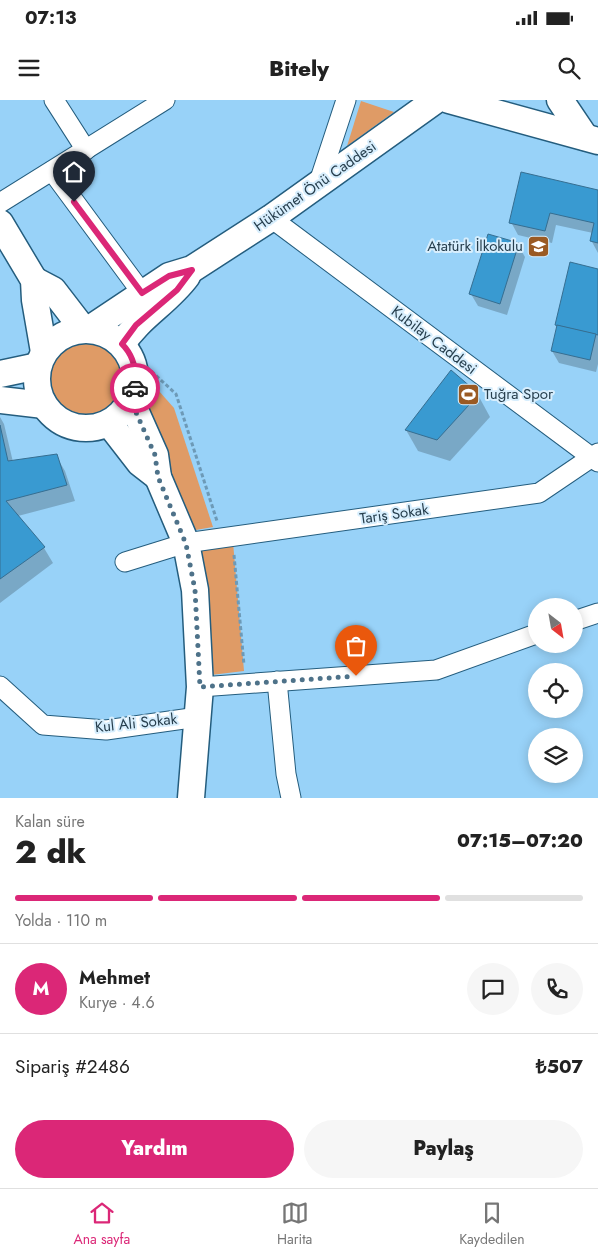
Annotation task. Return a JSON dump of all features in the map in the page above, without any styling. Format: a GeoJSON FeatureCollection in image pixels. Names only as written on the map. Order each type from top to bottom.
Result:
{"type":"FeatureCollection","features":[{"type":"Feature","properties":{"kind":"street"},"geometry":{"type":"LineString","coordinates":[[54,100],[86,150]]}},
{"type":"Feature","properties":{"kind":"street"},"geometry":{"type":"LineString","coordinates":[[0,203],[165,100]]}},
{"type":"Feature","properties":{"kind":"street"},"geometry":{"type":"LineString","coordinates":[[318,185],[346,100]]}},
{"type":"Feature","properties":{"kind":"street","name":"Hükümet Önü Caddesi"},"geometry":{"type":"LineString","coordinates":[[87,328],[169,276],[192,270],[271,218],[436,100]]}},
{"type":"Feature","properties":{"kind":"street"},"geometry":{"type":"LineString","coordinates":[[449,100],[591,139]]}},
{"type":"Feature","properties":{"kind":"street"},"geometry":{"type":"LineString","coordinates":[[560,100],[591,139]]}},
{"type":"Feature","properties":{"kind":"street"},"geometry":{"type":"LineString","coordinates":[[52,171],[142,293]]}},
{"type":"Feature","properties":{"kind":"street","name":"Kubilay Caddesi"},"geometry":{"type":"LineString","coordinates":[[271,218],[596,458]]}},
{"type":"Feature","properties":{"kind":"street"},"geometry":{"type":"LineString","coordinates":[[0,223],[34,280],[41,359],[37,380],[38,393],[54,417],[68,425],[84,428],[109,423],[121,414],[131,401],[136,378],[134,363],[124,347],[115,338],[87,328],[52,290],[34,280]]}},
{"type":"Feature","properties":{"kind":"street","name":"Hükümet Önü Caddesi"},"geometry":{"type":"LineString","coordinates":[[124,347],[136,325],[177,290],[192,270]]}},
{"type":"Feature","properties":{"kind":"street"},"geometry":{"type":"LineString","coordinates":[[0,374],[41,359],[54,341],[66,333],[87,328]]}},
{"type":"Feature","properties":{"kind":"street"},"geometry":{"type":"LineString","coordinates":[[0,400],[44,404]]}},
{"type":"Feature","properties":{"kind":"street"},"geometry":{"type":"LineString","coordinates":[[131,401],[155,455],[158,477],[186,544],[195,590],[200,687],[191,798]]}},
{"type":"Feature","properties":{"kind":"street"},"geometry":{"type":"LineString","coordinates":[[109,423],[140,462],[158,477]]}},
{"type":"Feature","properties":{"kind":"street","name":"Tariş Sokak"},"geometry":{"type":"LineString","coordinates":[[125,562],[186,544],[228,537],[539,493],[596,458]]}},
{"type":"Feature","properties":{"kind":"street"},"geometry":{"type":"LineString","coordinates":[[583,618],[598,613]]}},
{"type":"Feature","properties":{"kind":"street"},"geometry":{"type":"LineString","coordinates":[[200,687],[436,670],[528,637]]}},
{"type":"Feature","properties":{"kind":"street"},"geometry":{"type":"LineString","coordinates":[[277,681],[290,798]]}},
{"type":"Feature","properties":{"kind":"street","name":"Kul Ali Sokak"},"geometry":{"type":"LineString","coordinates":[[0,686],[43,724],[106,730],[198,717]]}},
{"type":"Feature","properties":{"kind":"path"},"geometry":{"type":"LineString","coordinates":[[124,347],[176,394],[228,537],[245,684]]}},
{"type":"Feature","properties":{"kind":"shaded area"},"geometry":{"type":"Polygon","coordinates":[[[361,101],[394,112],[347,146],[361,101]]]}},
{"type":"Feature","properties":{"kind":"shaded area"},"geometry":{"type":"Polygon","coordinates":[[[86,342],[101,345],[113,353],[121,365],[124,380],[121,395],[113,407],[101,415],[86,418],[71,415],[59,407],[51,395],[48,380],[51,365],[59,353],[71,345],[86,342]]]}},
{"type":"Feature","properties":{"kind":"shaded area"},"geometry":{"type":"Polygon","coordinates":[[[143,373],[174,408],[213,527],[190,531],[143,421],[143,373]]]}},
{"type":"Feature","properties":{"kind":"shaded area"},"geometry":{"type":"Polygon","coordinates":[[[233,542],[244,671],[211,675],[197,545],[233,542]]]}},
{"type":"Feature","properties":{"kind":"building"},"geometry":{"type":"Polygon","coordinates":[[[521,172],[598,190],[598,243],[590,241],[594,223],[550,213],[545,231],[509,223],[521,172]]]}},
{"type":"Feature","properties":{"kind":"building"},"geometry":{"type":"Polygon","coordinates":[[[488,234],[519,243],[500,304],[469,294],[488,234]]]}},
{"type":"Feature","properties":{"kind":"building"},"geometry":{"type":"Polygon","coordinates":[[[570,262],[598,269],[598,335],[555,325],[570,262]]]}},
{"type":"Feature","properties":{"kind":"building"},"geometry":{"type":"Polygon","coordinates":[[[557,325],[596,334],[590,360],[551,351],[557,325]]]}},
{"type":"Feature","properties":{"kind":"building"},"geometry":{"type":"Polygon","coordinates":[[[451,370],[479,394],[437,440],[405,430],[451,370]]]}},
{"type":"Feature","properties":{"kind":"building"},"geometry":{"type":"Polygon","coordinates":[[[0,425],[8,461],[57,454],[67,485],[6,501],[45,547],[0,579],[0,425]]]}},
{"type":"Feature","properties":{"kind":"way so far"},"geometry":{"type":"LineString","coordinates":[[135,388],[131,401],[155,455],[158,477],[186,544],[195,590],[200,687],[356,676]]}},
{"type":"Feature","properties":{"kind":"place","name":"Atatürk İlkokulu"},"geometry":{"type":"Point","coordinates":[539,246]}},
{"type":"Feature","properties":{"kind":"place","name":"Tuğra Spor"},"geometry":{"type":"Point","coordinates":[468,394]}},
{"type":"Feature","properties":{"kind":"route"},"geometry":{"type":"LineString","coordinates":[[74,202],[142,293],[169,276],[192,270],[177,290],[136,325],[122,344],[134,363],[135,388]]}}]}
